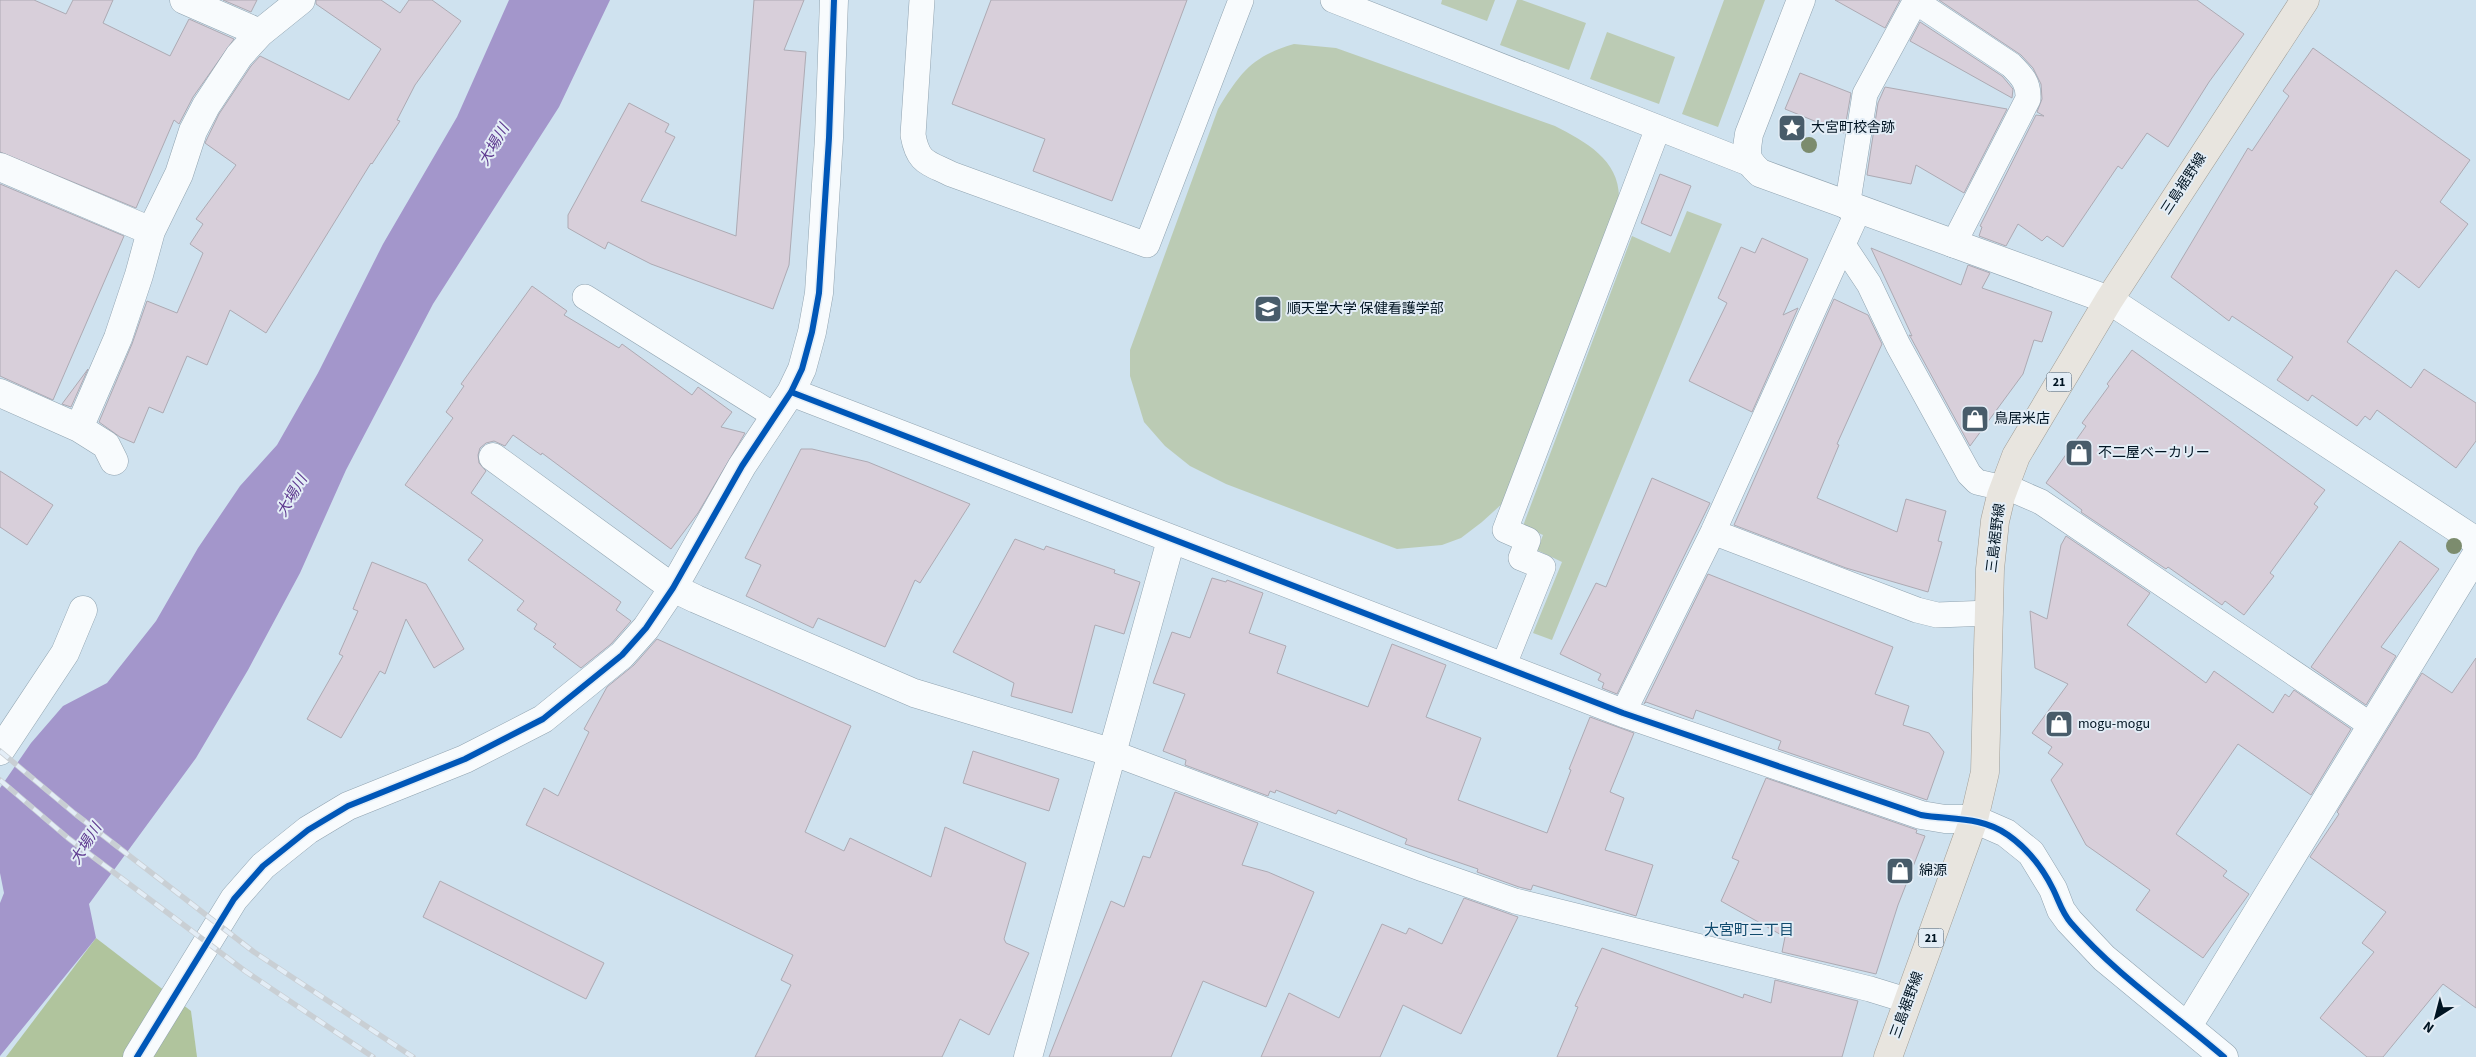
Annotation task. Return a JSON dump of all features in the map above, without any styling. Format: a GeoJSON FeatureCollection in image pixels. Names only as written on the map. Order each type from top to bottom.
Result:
{"type":"FeatureCollection","features":[{"type":"Feature","properties":{"kind":"main road","name":"三島裾野線"},"geometry":{"type":"LineString","coordinates":[[1888,1057],[1974,819],[1985,772],[1990,569],[1996,521],[2003,490],[2016,456],[2109,300],[2305,0]]}},
{"type":"Feature","properties":{"kind":"street"},"geometry":{"type":"LineString","coordinates":[[184,0],[260,33]]}},
{"type":"Feature","properties":{"kind":"street"},"geometry":{"type":"LineString","coordinates":[[79,428],[118,338],[139,275],[151,231],[179,174],[192,131],[239,56],[260,33],[301,0]]}},
{"type":"Feature","properties":{"kind":"street"},"geometry":{"type":"LineString","coordinates":[[137,1057],[234,899],[263,866],[308,830],[348,806],[465,759],[543,719],[622,656],[646,628],[673,588],[742,466],[791,392],[804,360],[819,294],[829,138],[834,0]]}},
{"type":"Feature","properties":{"kind":"street"},"geometry":{"type":"LineString","coordinates":[[1801,0],[1749,134],[1746,156],[1748,163],[1760,173],[1853,209],[2109,300],[2476,541]]}},
{"type":"Feature","properties":{"kind":"street"},"geometry":{"type":"LineString","coordinates":[[0,167],[151,231]]}},
{"type":"Feature","properties":{"kind":"street"},"geometry":{"type":"LineString","coordinates":[[791,392],[1170,540],[1624,713],[1921,815],[1945,819],[1974,819],[2006,833],[2031,853],[2053,889],[2069,921],[2104,958],[2224,1057]]}},
{"type":"Feature","properties":{"kind":"street"},"geometry":{"type":"LineString","coordinates":[[0,394],[79,428],[106,445],[114,461]]}},
{"type":"Feature","properties":{"kind":"street"},"geometry":{"type":"LineString","coordinates":[[493,457],[673,588],[914,693],[1110,752]]}},
{"type":"Feature","properties":{"kind":"street"},"geometry":{"type":"LineString","coordinates":[[1028,1057],[1110,752],[1170,540]]}},
{"type":"Feature","properties":{"kind":"street"},"geometry":{"type":"LineString","coordinates":[[2188,1026],[2476,555]]}},
{"type":"Feature","properties":{"kind":"street"},"geometry":{"type":"LineString","coordinates":[[0,751],[65,653],[83,610]]}},
{"type":"Feature","properties":{"kind":"lane"},"geometry":{"type":"LineString","coordinates":[[922,0],[913,134],[916,152],[925,161],[951,174],[1147,245],[1241,0]]}},
{"type":"Feature","properties":{"kind":"lane"},"geometry":{"type":"LineString","coordinates":[[1333,0],[1748,163]]}},
{"type":"Feature","properties":{"kind":"lane"},"geometry":{"type":"LineString","coordinates":[[1624,713],[1713,532],[1844,245],[1853,209],[1865,94],[1915,1],[2011,65],[2022,76],[2029,88],[2028,100],[1953,245]]}},
{"type":"Feature","properties":{"kind":"lane"},"geometry":{"type":"LineString","coordinates":[[1503,667],[1543,567],[1521,558],[1528,540],[1505,530],[1658,128]]}},
{"type":"Feature","properties":{"kind":"lane"},"geometry":{"type":"LineString","coordinates":[[1844,245],[1869,284],[1898,345],[1969,474],[1977,482],[2003,490],[2016,491],[2041,502],[2372,726]]}},
{"type":"Feature","properties":{"kind":"lane"},"geometry":{"type":"LineString","coordinates":[[585,297],[775,416]]}},
{"type":"Feature","properties":{"kind":"lane"},"geometry":{"type":"LineString","coordinates":[[1713,532],[1917,610],[1937,615],[1990,613]]}},
{"type":"Feature","properties":{"kind":"lane"},"geometry":{"type":"LineString","coordinates":[[1110,752],[1423,869],[1515,901],[1870,988],[1909,1001]]}},
{"type":"Feature","properties":{"kind":"green space"},"geometry":{"type":"Polygon","coordinates":[[[1442,0],[1495,0],[1487,21],[1441,4],[1442,0]]]}},
{"type":"Feature","properties":{"kind":"green space"},"geometry":{"type":"Polygon","coordinates":[[[1517,0],[1522,0],[1586,23],[1569,70],[1500,45],[1517,0]]]}},
{"type":"Feature","properties":{"kind":"green space"},"geometry":{"type":"Polygon","coordinates":[[[1724,0],[1765,0],[1718,127],[1682,114],[1724,0]]]}},
{"type":"Feature","properties":{"kind":"green space"},"geometry":{"type":"Polygon","coordinates":[[[1607,32],[1675,57],[1659,104],[1590,79],[1607,32]]]}},
{"type":"Feature","properties":{"kind":"green space"},"geometry":{"type":"Polygon","coordinates":[[[1294,44],[1336,48],[1555,126],[1599,154],[1614,173],[1618,185],[1619,199],[1504,502],[1461,538],[1442,545],[1397,549],[1226,484],[1190,466],[1165,446],[1144,422],[1130,376],[1130,350],[1218,109],[1233,85],[1248,67],[1268,54],[1294,44]]]}},
{"type":"Feature","properties":{"kind":"green space"},"geometry":{"type":"Polygon","coordinates":[[[1687,211],[1722,224],[1552,640],[1533,633],[1562,562],[1537,550],[1543,535],[1523,526],[1632,236],[1670,253],[1687,211]]]}},
{"type":"Feature","properties":{"kind":"green space"},"geometry":{"type":"Polygon","coordinates":[[[96,938],[191,1011],[197,1057],[6,1057],[96,938]]]}},
{"type":"Feature","properties":{"kind":"water","name":"大場川"},"geometry":{"type":"Polygon","coordinates":[[[509,0],[610,0],[559,107],[433,304],[346,470],[300,573],[248,670],[196,758],[89,904],[96,938],[0,1056],[0,903],[4,893],[0,873],[0,788],[31,743],[63,706],[107,683],[156,621],[198,548],[240,486],[277,445],[318,373],[383,244],[457,117],[509,0]]]}},
{"type":"Feature","properties":{"kind":"building"},"geometry":{"type":"Polygon","coordinates":[[[0,0],[34,0],[66,14],[73,0],[113,0],[103,23],[170,56],[189,19],[234,39],[193,97],[179,124],[174,120],[136,208],[0,152],[0,0]]]}},
{"type":"Feature","properties":{"kind":"building"},"geometry":{"type":"Polygon","coordinates":[[[223,0],[257,0],[251,12],[223,0]]]}},
{"type":"Feature","properties":{"kind":"building"},"geometry":{"type":"Polygon","coordinates":[[[316,0],[381,0],[400,13],[409,0],[432,0],[461,21],[415,85],[397,120],[400,121],[371,163],[266,333],[230,310],[207,365],[187,356],[163,413],[149,407],[134,443],[120,437],[99,422],[132,344],[147,301],[177,313],[203,253],[190,244],[203,224],[196,219],[236,165],[205,143],[219,114],[251,66],[260,56],[349,100],[381,49],[316,4],[316,0]]]}},
{"type":"Feature","properties":{"kind":"building"},"geometry":{"type":"Polygon","coordinates":[[[754,0],[804,0],[784,50],[806,52],[789,265],[773,309],[651,264],[608,242],[605,249],[568,228],[568,215],[629,103],[669,124],[665,132],[675,137],[641,201],[736,236],[754,0]]]}},
{"type":"Feature","properties":{"kind":"building"},"geometry":{"type":"Polygon","coordinates":[[[991,0],[1187,0],[1112,201],[1033,171],[1045,139],[952,104],[991,0]]]}},
{"type":"Feature","properties":{"kind":"building"},"geometry":{"type":"Polygon","coordinates":[[[1835,0],[1900,0],[1885,28],[1835,0]]]}},
{"type":"Feature","properties":{"kind":"building"},"geometry":{"type":"Polygon","coordinates":[[[1939,0],[2197,0],[2244,34],[2209,82],[2168,147],[2147,133],[2122,169],[2118,166],[2063,247],[2047,236],[2042,241],[2018,224],[2006,246],[1979,236],[1982,227],[1980,226],[2036,115],[2044,116],[2037,112],[2042,99],[2041,84],[2033,68],[2021,55],[1939,0]]]}},
{"type":"Feature","properties":{"kind":"building"},"geometry":{"type":"Polygon","coordinates":[[[1920,22],[2002,76],[2013,89],[2012,98],[1910,41],[1920,22]]]}},
{"type":"Feature","properties":{"kind":"building"},"geometry":{"type":"Polygon","coordinates":[[[2313,48],[2470,160],[2440,202],[2468,224],[2419,288],[2396,270],[2347,342],[2411,388],[2424,369],[2476,403],[2476,441],[2456,468],[2377,410],[2370,420],[2365,416],[2357,426],[2312,395],[2308,401],[2277,380],[2293,357],[2232,316],[2229,321],[2171,277],[2248,148],[2252,151],[2289,96],[2283,91],[2313,48]]]}},
{"type":"Feature","properties":{"kind":"building"},"geometry":{"type":"Polygon","coordinates":[[[1800,73],[1851,93],[1844,133],[1785,109],[1800,73]]]}},
{"type":"Feature","properties":{"kind":"building"},"geometry":{"type":"Polygon","coordinates":[[[1885,87],[2007,109],[1964,193],[1916,165],[1911,184],[1867,175],[1878,103],[1885,87]]]}},
{"type":"Feature","properties":{"kind":"building"},"geometry":{"type":"Polygon","coordinates":[[[1660,174],[1691,186],[1671,236],[1641,223],[1660,174]]]}},
{"type":"Feature","properties":{"kind":"building"},"geometry":{"type":"Polygon","coordinates":[[[0,184],[124,236],[53,400],[0,376],[0,184]]]}},
{"type":"Feature","properties":{"kind":"building"},"geometry":{"type":"Polygon","coordinates":[[[1762,238],[1808,259],[1783,315],[1798,308],[1752,412],[1689,381],[1727,303],[1718,298],[1741,247],[1755,253],[1762,238]]]}},
{"type":"Feature","properties":{"kind":"building"},"geometry":{"type":"Polygon","coordinates":[[[1871,248],[1961,285],[1968,265],[1990,273],[1982,288],[2052,312],[2042,342],[2034,340],[2023,374],[1970,446],[1909,335],[1912,336],[1871,248]]]}},
{"type":"Feature","properties":{"kind":"building"},"geometry":{"type":"Polygon","coordinates":[[[532,286],[567,311],[564,315],[619,348],[622,344],[692,395],[698,387],[732,412],[721,427],[745,433],[698,513],[671,549],[542,453],[541,455],[513,435],[505,446],[494,441],[486,443],[480,448],[478,455],[479,463],[486,471],[471,493],[621,602],[616,610],[631,621],[611,644],[581,668],[553,647],[556,644],[534,629],[537,624],[517,610],[524,601],[468,560],[483,540],[405,485],[453,418],[446,412],[464,386],[461,384],[532,286]]]}},
{"type":"Feature","properties":{"kind":"building"},"geometry":{"type":"Polygon","coordinates":[[[1834,299],[1868,315],[1882,344],[1837,444],[1839,445],[1817,498],[1897,532],[1906,499],[1946,511],[1938,541],[1942,542],[1928,592],[1846,568],[1734,525],[1834,299]]]}},
{"type":"Feature","properties":{"kind":"building"},"geometry":{"type":"Polygon","coordinates":[[[2132,350],[2325,490],[2314,504],[2318,507],[2270,573],[2274,576],[2244,615],[2225,601],[2222,605],[2168,567],[2166,569],[2081,512],[2082,510],[2046,483],[2086,426],[2082,423],[2132,350]]]}},
{"type":"Feature","properties":{"kind":"building"},"geometry":{"type":"Polygon","coordinates":[[[88,369],[71,407],[62,404],[88,369]]]}},
{"type":"Feature","properties":{"kind":"building"},"geometry":{"type":"Polygon","coordinates":[[[801,449],[812,449],[868,462],[970,504],[920,583],[915,580],[885,647],[818,618],[813,628],[746,596],[761,565],[745,558],[801,449]]]}},
{"type":"Feature","properties":{"kind":"building"},"geometry":{"type":"Polygon","coordinates":[[[0,471],[53,505],[27,545],[0,527],[0,471]]]}},
{"type":"Feature","properties":{"kind":"building"},"geometry":{"type":"Polygon","coordinates":[[[1652,478],[1710,503],[1617,694],[1602,688],[1604,683],[1598,680],[1601,674],[1560,654],[1596,583],[1606,587],[1652,478]]]}},
{"type":"Feature","properties":{"kind":"building"},"geometry":{"type":"Polygon","coordinates":[[[2066,536],[2150,593],[2127,625],[2206,683],[2214,671],[2273,713],[2285,694],[2289,697],[2294,690],[2351,729],[2311,795],[2238,744],[2176,834],[2227,871],[2223,876],[2249,894],[2203,958],[2136,910],[2150,890],[2086,845],[2051,780],[2063,764],[2048,753],[2052,747],[2032,733],[2068,684],[2035,668],[2030,611],[2047,619],[2061,545],[2066,536]]]}},
{"type":"Feature","properties":{"kind":"building"},"geometry":{"type":"Polygon","coordinates":[[[1015,539],[1044,550],[1046,546],[1115,570],[1114,573],[1140,582],[1124,634],[1095,625],[1072,713],[1011,696],[1014,683],[953,652],[1015,539]]]}},
{"type":"Feature","properties":{"kind":"building"},"geometry":{"type":"Polygon","coordinates":[[[2400,541],[2439,569],[2381,647],[2396,656],[2366,705],[2311,667],[2400,541]]]}},
{"type":"Feature","properties":{"kind":"building"},"geometry":{"type":"Polygon","coordinates":[[[372,562],[426,584],[464,649],[434,668],[406,619],[385,674],[380,671],[341,738],[307,719],[343,656],[339,654],[358,611],[353,609],[372,562]]]}},
{"type":"Feature","properties":{"kind":"building"},"geometry":{"type":"Polygon","coordinates":[[[1708,574],[1893,647],[1875,694],[1909,706],[1903,725],[1929,733],[1944,752],[1927,800],[1778,749],[1781,741],[1696,710],[1693,719],[1646,702],[1644,704],[1708,574]]]}},
{"type":"Feature","properties":{"kind":"building"},"geometry":{"type":"Polygon","coordinates":[[[1212,578],[1226,582],[1227,580],[1263,593],[1249,633],[1286,646],[1277,673],[1368,707],[1392,644],[1446,665],[1426,717],[1481,738],[1458,800],[1547,833],[1571,770],[1569,769],[1590,717],[1634,733],[1610,792],[1624,798],[1605,850],[1653,865],[1636,916],[1533,885],[1531,890],[1519,887],[1477,872],[1478,869],[1405,844],[1407,839],[1338,810],[1336,814],[1276,790],[1275,793],[1270,791],[1268,796],[1185,765],[1186,760],[1163,751],[1185,694],[1153,683],[1172,632],[1190,638],[1212,578]]]}},
{"type":"Feature","properties":{"kind":"building"},"geometry":{"type":"Polygon","coordinates":[[[657,639],[851,726],[805,832],[844,851],[850,838],[931,877],[945,827],[1026,863],[1004,939],[1006,943],[1029,953],[989,1035],[960,1019],[942,1057],[755,1057],[791,985],[781,980],[793,955],[526,825],[544,788],[558,796],[589,732],[584,729],[607,687],[634,665],[657,639]]]}},
{"type":"Feature","properties":{"kind":"building"},"geometry":{"type":"Polygon","coordinates":[[[2476,658],[2476,1008],[2443,984],[2383,1057],[2367,1057],[2320,1018],[2374,952],[2362,943],[2386,912],[2310,857],[2339,814],[2337,812],[2422,673],[2452,693],[2476,658]]]}},
{"type":"Feature","properties":{"kind":"building"},"geometry":{"type":"Polygon","coordinates":[[[973,751],[1059,779],[1049,811],[963,783],[973,751]]]}},
{"type":"Feature","properties":{"kind":"building"},"geometry":{"type":"Polygon","coordinates":[[[1766,778],[1917,830],[1916,833],[1925,836],[1898,905],[1876,974],[1782,952],[1785,937],[1721,901],[1739,861],[1732,858],[1766,778]]]}},
{"type":"Feature","properties":{"kind":"building"},"geometry":{"type":"Polygon","coordinates":[[[1175,792],[1258,823],[1242,865],[1268,872],[1314,892],[1266,1007],[1203,981],[1171,1057],[1049,1057],[1111,901],[1124,907],[1143,856],[1150,858],[1175,792]]]}},
{"type":"Feature","properties":{"kind":"building"},"geometry":{"type":"Polygon","coordinates":[[[440,881],[604,963],[586,999],[423,917],[440,881]]]}},
{"type":"Feature","properties":{"kind":"building"},"geometry":{"type":"Polygon","coordinates":[[[1464,898],[1518,917],[1461,1034],[1403,1005],[1380,1057],[1261,1057],[1289,993],[1339,1018],[1382,924],[1406,934],[1409,928],[1442,944],[1464,898]]]}},
{"type":"Feature","properties":{"kind":"building"},"geometry":{"type":"Polygon","coordinates":[[[1602,948],[1743,998],[1744,994],[1771,1003],[1775,980],[1858,1001],[1842,1057],[1557,1057],[1578,1007],[1575,1006],[1602,948]]]}},
{"type":"Feature","properties":{"kind":"railway"},"geometry":{"type":"LineString","coordinates":[[0,751],[74,813],[254,952],[413,1057]]}},
{"type":"Feature","properties":{"kind":"railway"},"geometry":{"type":"LineString","coordinates":[[0,780],[68,838],[245,971],[373,1057]]}},
{"type":"Feature","properties":{"kind":"cycle path"},"geometry":{"type":"LineString","coordinates":[[137,1057],[234,899],[263,866],[308,830],[348,806],[465,759],[543,719],[622,655],[646,628],[673,588],[742,466],[791,392],[802,369],[812,332],[819,293],[829,138],[834,0]]}},
{"type":"Feature","properties":{"kind":"cycle path"},"geometry":{"type":"LineString","coordinates":[[791,392],[1623,713],[1921,815],[1966,820],[1998,829],[2015,840],[2034,859],[2049,881],[2065,915],[2088,942],[2125,976],[2224,1057]]}},
{"type":"Feature","properties":{"kind":"place","name":"大宮町校舎跡"},"geometry":{"type":"Point","coordinates":[1792,128]}},
{"type":"Feature","properties":{"kind":"place","name":"順天堂大学 保健看護学部"},"geometry":{"type":"Point","coordinates":[1268,309]}},
{"type":"Feature","properties":{"kind":"place","name":"鳥居米店"},"geometry":{"type":"Point","coordinates":[1975,419]}},
{"type":"Feature","properties":{"kind":"place","name":"不二屋ベーカリー"},"geometry":{"type":"Point","coordinates":[2079,453]}},
{"type":"Feature","properties":{"kind":"place","name":"mogu-mogu"},"geometry":{"type":"Point","coordinates":[2059,724]}},
{"type":"Feature","properties":{"kind":"place","name":"綿源"},"geometry":{"type":"Point","coordinates":[1900,871]}},
{"type":"Feature","properties":{"kind":"district","name":"大宮町三丁目"},"geometry":{"type":"Point","coordinates":[1749,930]}}]}
